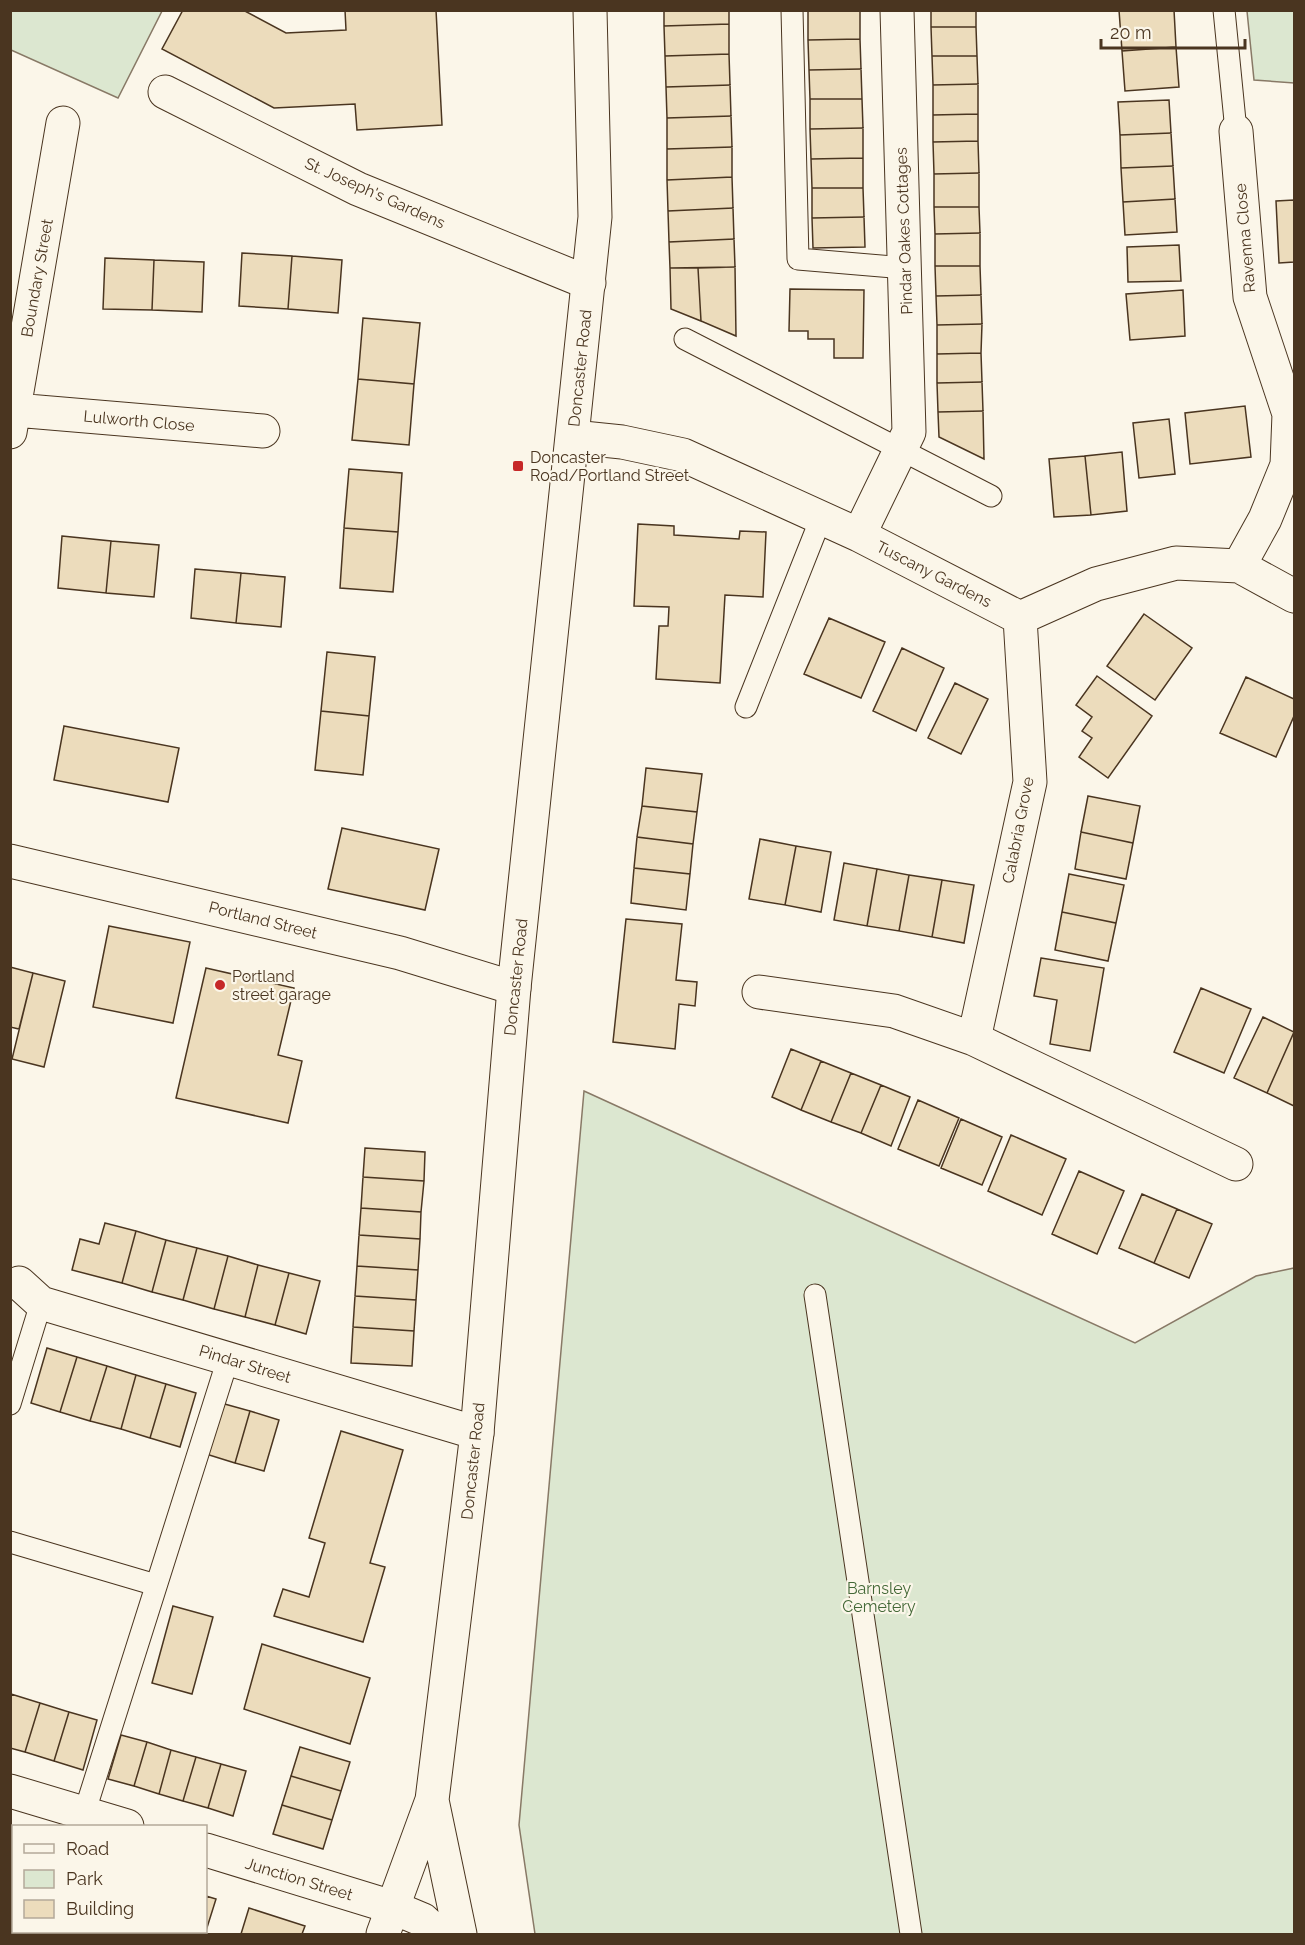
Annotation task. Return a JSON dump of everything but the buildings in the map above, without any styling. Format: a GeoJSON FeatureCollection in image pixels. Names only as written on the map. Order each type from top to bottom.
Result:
{"type":"FeatureCollection","features":[{"type":"Feature","properties":{"kind":"main road","name":"Doncaster Road"},"geometry":{"type":"LineString","coordinates":[[387,1921],[432,1800],[477,1433],[514,988],[595,217],[590,10]]}},
{"type":"Feature","properties":{"kind":"main road","name":"Pindar Oakes Cottages"},"geometry":{"type":"LineString","coordinates":[[859,535],[909,432],[897,10]]}},
{"type":"Feature","properties":{"kind":"main road","name":"St. Joseph's Gardens"},"geometry":{"type":"LineString","coordinates":[[165,92],[358,189],[589,283]]}},
{"type":"Feature","properties":{"kind":"main road","name":"Boundary Street"},"geometry":{"type":"LineString","coordinates":[[13,421],[63,123]]}},
{"type":"Feature","properties":{"kind":"main road","name":"Ravenna Close"},"geometry":{"type":"LineString","coordinates":[[1236,131],[1250,297],[1280,342],[1289,414],[1287,465],[1265,519],[1239,566]]}},
{"type":"Feature","properties":{"kind":"main road","name":"Lulworth Close"},"geometry":{"type":"LineString","coordinates":[[13,421],[263,432]]}},
{"type":"Feature","properties":{"kind":"main road","name":"Tuscany Gardens"},"geometry":{"type":"LineString","coordinates":[[573,437],[622,442],[683,455],[859,535],[1020,618]]}},
{"type":"Feature","properties":{"kind":"main road"},"geometry":{"type":"LineString","coordinates":[[1020,618],[1096,584],[1176,563],[1239,566],[1294,596]]}},
{"type":"Feature","properties":{"kind":"main road","name":"Calabria Grove"},"geometry":{"type":"LineString","coordinates":[[974,1039],[1030,782],[1020,618]]}},
{"type":"Feature","properties":{"kind":"main road","name":"Portland Street"},"geometry":{"type":"LineString","coordinates":[[10,861],[400,953],[514,988]]}},
{"type":"Feature","properties":{"kind":"main road"},"geometry":{"type":"LineString","coordinates":[[759,992],[894,1011],[974,1039],[1236,1164]]}},
{"type":"Feature","properties":{"kind":"main road","name":"Pindar Street"},"geometry":{"type":"LineString","coordinates":[[30,1293],[228,1359],[477,1433]]}},
{"type":"Feature","properties":{"kind":"main road"},"geometry":{"type":"LineString","coordinates":[[10,1791],[120,1825]]}},
{"type":"Feature","properties":{"kind":"main road"},"geometry":{"type":"LineString","coordinates":[[432,1800],[460,1935]]}},
{"type":"Feature","properties":{"kind":"main road","name":"Junction Street"},"geometry":{"type":"LineString","coordinates":[[207,1850],[387,1921],[423,1920],[438,1935]]}},
{"type":"Feature","properties":{"kind":"lane"},"geometry":{"type":"LineString","coordinates":[[792,10],[798,259],[905,268]]}},
{"type":"Feature","properties":{"kind":"lane"},"geometry":{"type":"LineString","coordinates":[[1224,10],[1236,131]]}},
{"type":"Feature","properties":{"kind":"lane"},"geometry":{"type":"LineString","coordinates":[[685,339],[991,496]]}},
{"type":"Feature","properties":{"kind":"lane"},"geometry":{"type":"LineString","coordinates":[[746,707],[821,518]]}},
{"type":"Feature","properties":{"kind":"lane"},"geometry":{"type":"LineString","coordinates":[[10,1404],[30,1293]]}},
{"type":"Feature","properties":{"kind":"lane"},"geometry":{"type":"LineString","coordinates":[[815,1295],[911,1935]]}},
{"type":"Feature","properties":{"kind":"lane"},"geometry":{"type":"LineString","coordinates":[[84,1814],[228,1359]]}},
{"type":"Feature","properties":{"kind":"lane"},"geometry":{"type":"LineString","coordinates":[[10,1542],[156,1586]]}},
{"type":"Feature","properties":{"kind":"green space"},"geometry":{"type":"Polygon","coordinates":[[[11,10],[162,11],[118,98],[11,50],[11,10]]]}},
{"type":"Feature","properties":{"kind":"green space"},"geometry":{"type":"Polygon","coordinates":[[[1247,11],[1294,11],[1294,83],[1254,80],[1247,11]]]}},
{"type":"Feature","properties":{"kind":"green space","name":"Barnsley Cemetery"},"geometry":{"type":"Polygon","coordinates":[[[584,1091],[1135,1343],[1256,1276],[1294,1268],[1294,1934],[535,1934],[519,1825],[584,1091]]]}},
{"type":"Feature","properties":{"kind":"place","name":"Doncaster Road/Portland Street"},"geometry":{"type":"Point","coordinates":[518,466]}},
{"type":"Feature","properties":{"kind":"place","name":"Portland street garage"},"geometry":{"type":"Point","coordinates":[220,985]}}]}
